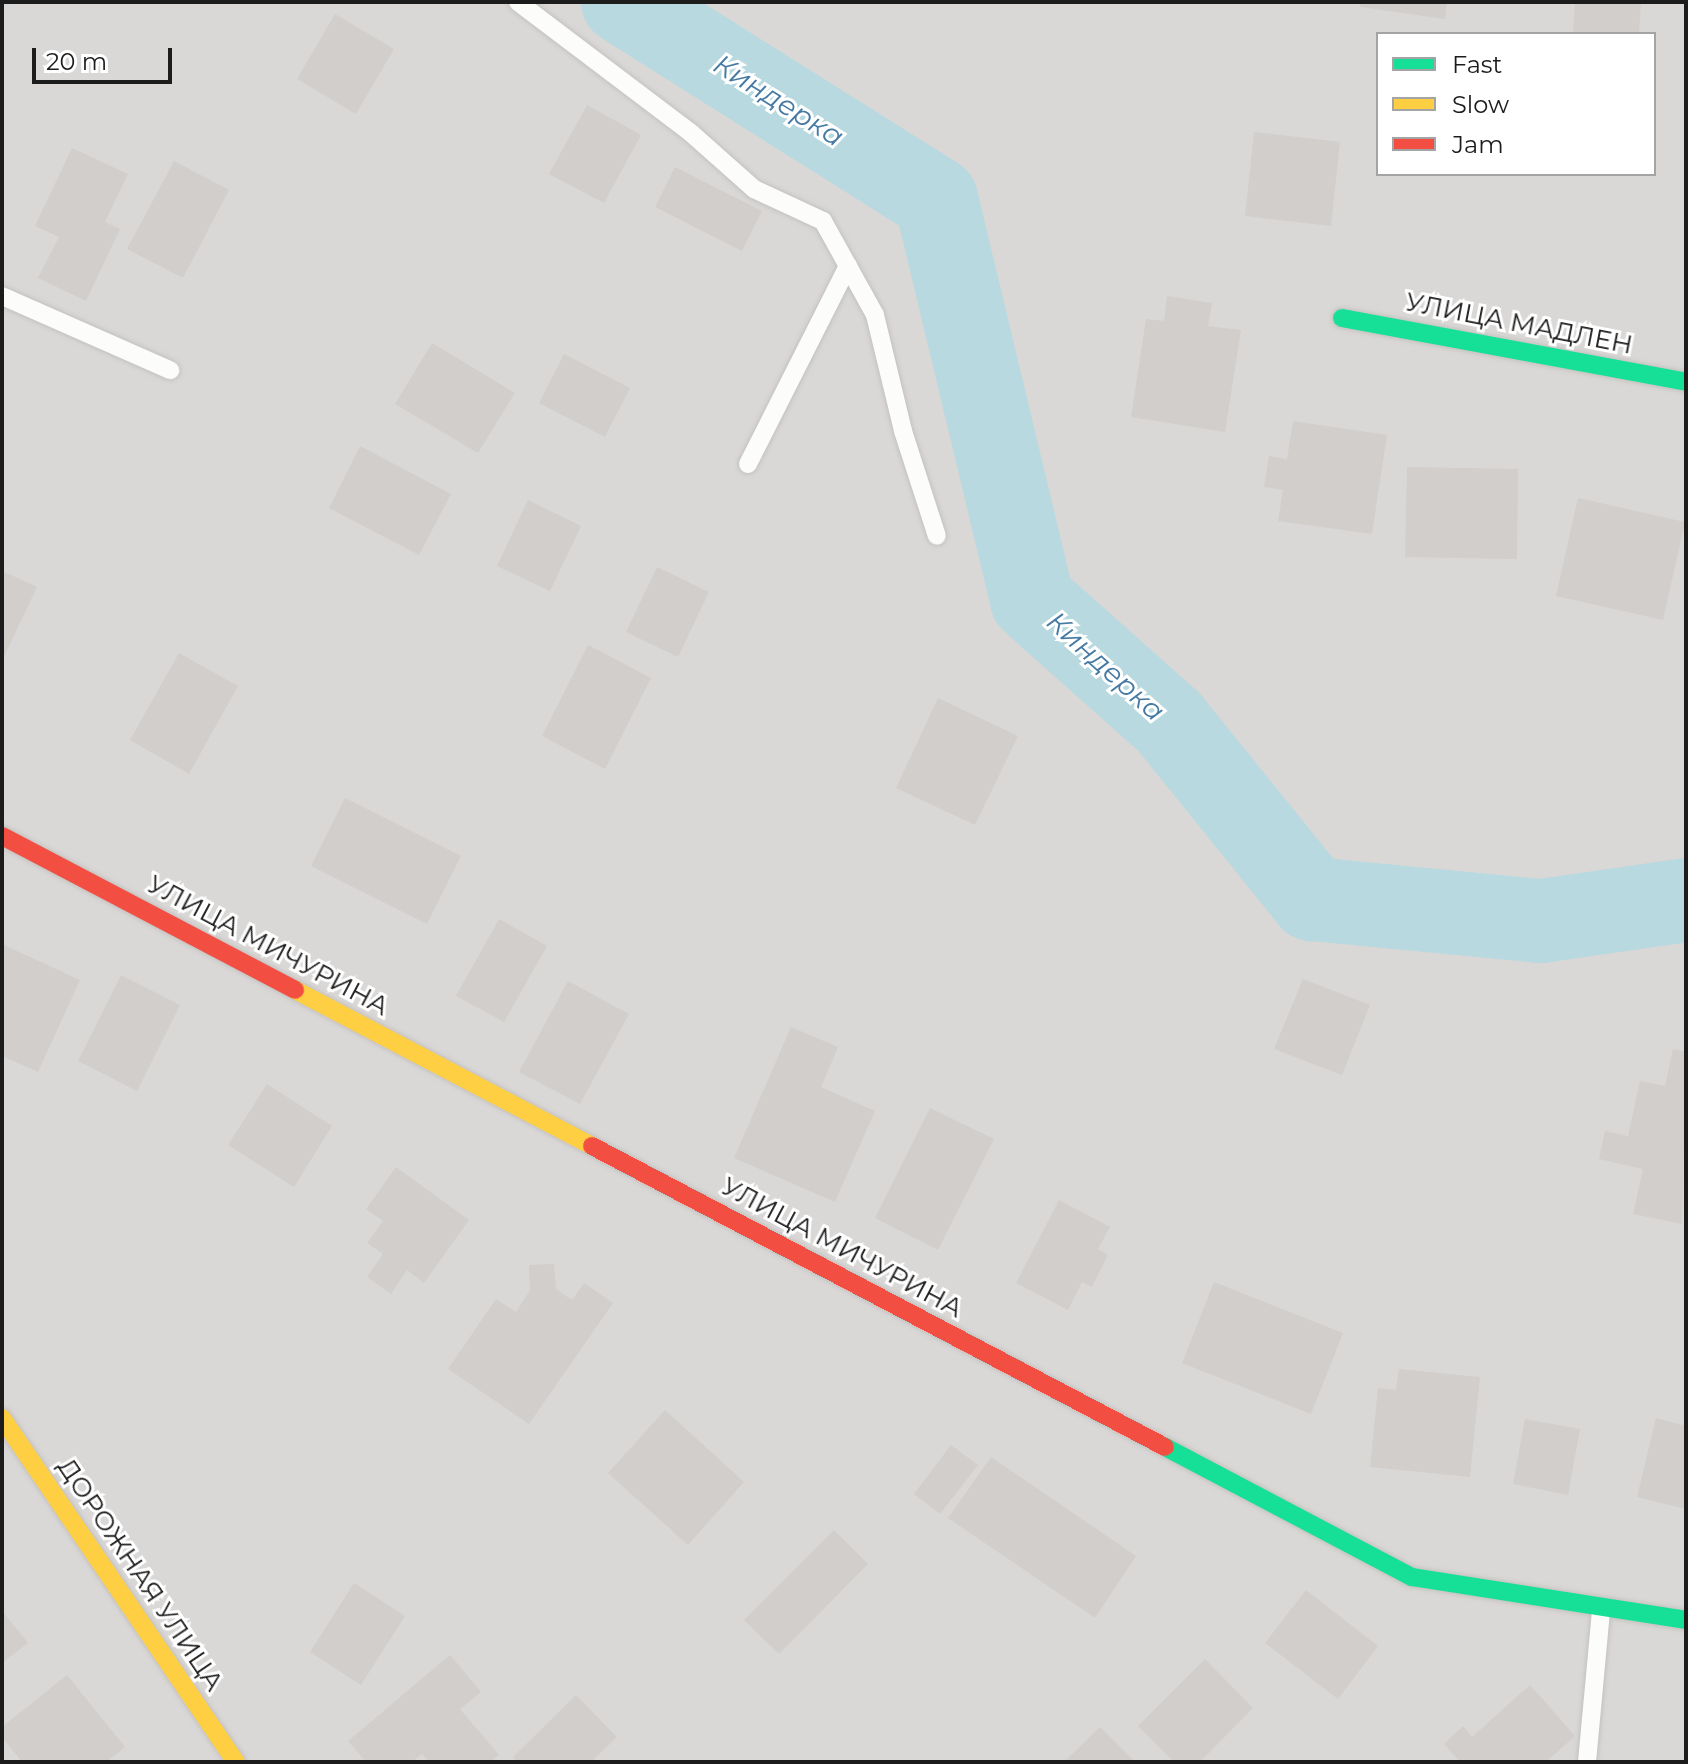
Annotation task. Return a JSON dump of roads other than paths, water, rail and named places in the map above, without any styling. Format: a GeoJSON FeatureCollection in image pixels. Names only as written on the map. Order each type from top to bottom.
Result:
{"type":"FeatureCollection","features":[{"type":"Feature","properties":{"kind":"street","name":"УЛИЦА МАДЛЕН"},"geometry":{"type":"LineString","coordinates":[[1342,318],[1686,382]]}},
{"type":"Feature","properties":{"kind":"street","name":"УЛИЦА МИЧУРИНА"},"geometry":{"type":"LineString","coordinates":[[2,836],[1412,1577],[1601,1611],[1686,1620]]}},
{"type":"Feature","properties":{"kind":"street","name":"ДОРОЖНАЯ УЛИЦА"},"geometry":{"type":"LineString","coordinates":[[2,1418],[236,1762]]}},
{"type":"Feature","properties":{"kind":"lane"},"geometry":{"type":"LineString","coordinates":[[518,2],[680,123],[754,189],[823,221],[875,315],[903,431],[937,536]]}},
{"type":"Feature","properties":{"kind":"lane"},"geometry":{"type":"LineString","coordinates":[[748,464],[848,266]]}},
{"type":"Feature","properties":{"kind":"lane"},"geometry":{"type":"LineString","coordinates":[[2,296],[170,370]]}},
{"type":"Feature","properties":{"kind":"lane"},"geometry":{"type":"LineString","coordinates":[[1587,1762],[1601,1611]]}},
{"type":"Feature","properties":{"kind":"waterway","name":"Киндерка"},"geometry":{"type":"LineString","coordinates":[[623,2],[936,199],[1032,600],[1169,722],[1312,899],[1541,921],[1686,900]]}}]}
